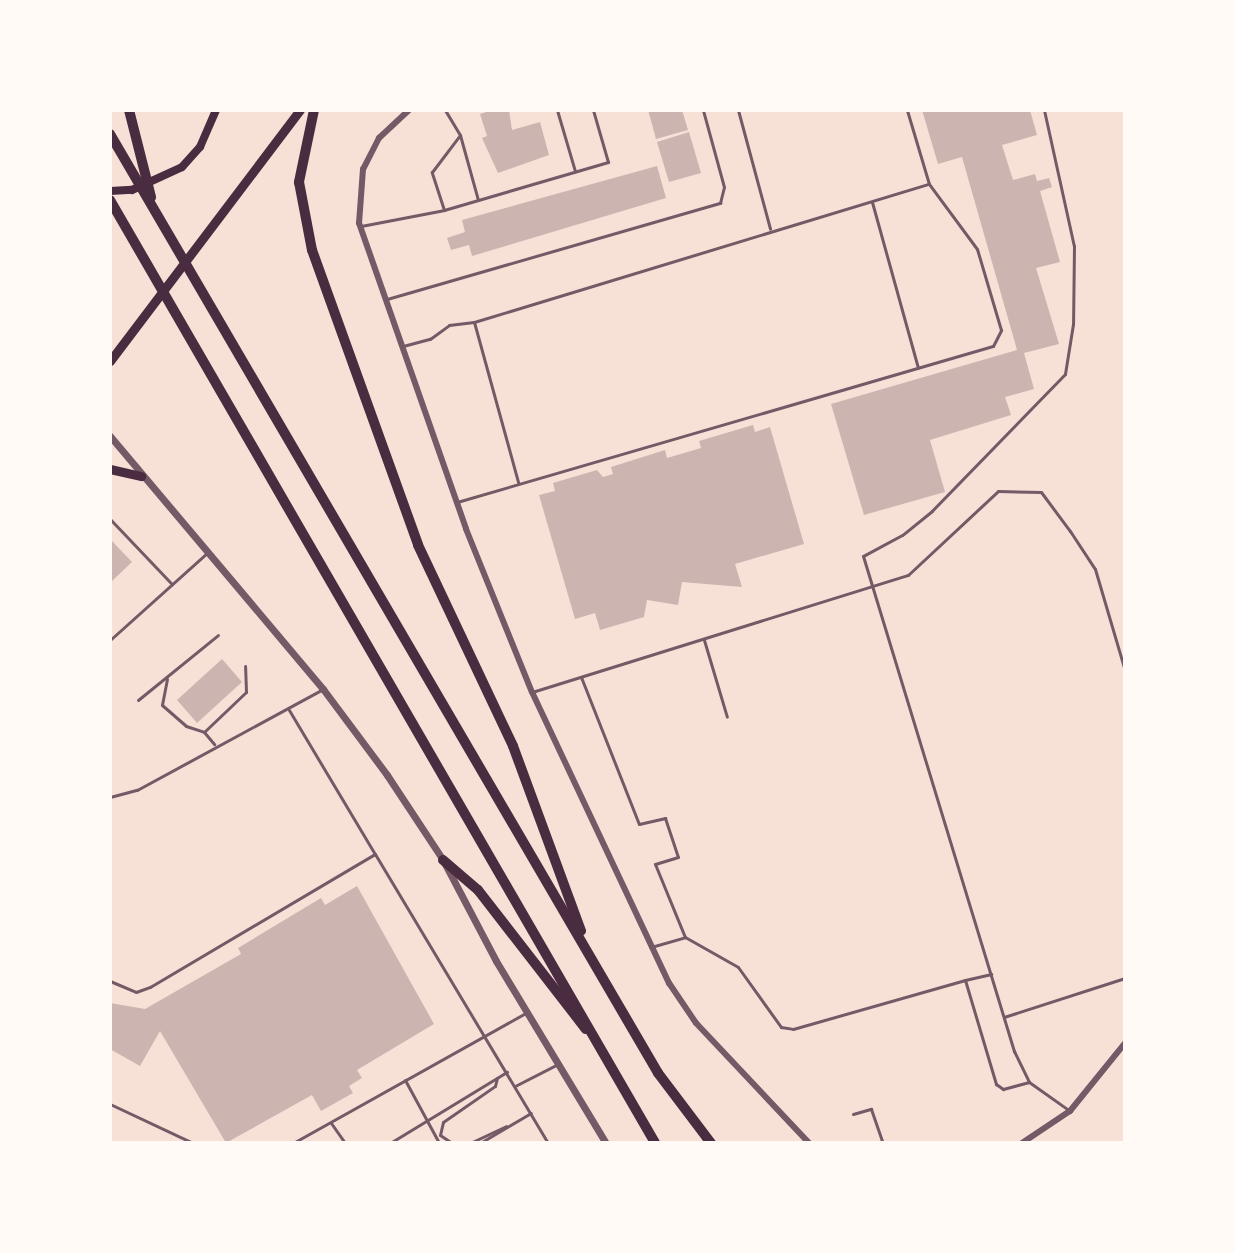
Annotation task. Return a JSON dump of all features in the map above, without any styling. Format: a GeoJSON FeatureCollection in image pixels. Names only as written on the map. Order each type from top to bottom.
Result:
{"type":"FeatureCollection","features":[{"type":"Feature","properties":{"kind":"highway"},"geometry":{"type":"LineString","coordinates":[[129,110],[155,211]]}},
{"type":"Feature","properties":{"kind":"highway"},"geometry":{"type":"LineString","coordinates":[[314,110],[299,182],[312,250],[403,508],[513,746],[590,955]]}},
{"type":"Feature","properties":{"kind":"highway"},"geometry":{"type":"LineString","coordinates":[[110,134],[658,1073],[711,1143]]}},
{"type":"Feature","properties":{"kind":"highway"},"geometry":{"type":"LineString","coordinates":[[110,200],[655,1143]]}},
{"type":"Feature","properties":{"kind":"highway"},"geometry":{"type":"LineString","coordinates":[[443,860],[478,890],[604,1052]]}},
{"type":"Feature","properties":{"kind":"main road"},"geometry":{"type":"LineString","coordinates":[[110,191],[132,190],[182,167],[200,147],[216,110]]}},
{"type":"Feature","properties":{"kind":"main road"},"geometry":{"type":"LineString","coordinates":[[110,361],[300,110]]}},
{"type":"Feature","properties":{"kind":"main road"},"geometry":{"type":"LineString","coordinates":[[110,469],[141,476]]}},
{"type":"Feature","properties":{"kind":"street"},"geometry":{"type":"LineString","coordinates":[[409,110],[379,138],[363,169],[357,194],[360,227],[456,502],[532,692],[651,947],[696,1023],[809,1143]]}},
{"type":"Feature","properties":{"kind":"street"},"geometry":{"type":"LineString","coordinates":[[110,436],[323,689],[443,860],[527,1012],[606,1143]]}},
{"type":"Feature","properties":{"kind":"street"},"geometry":{"type":"LineString","coordinates":[[1022,1143],[1070,1111],[1125,1043]]}},
{"type":"Feature","properties":{"kind":"lane"},"geometry":{"type":"LineString","coordinates":[[445,110],[460,135],[478,200]]}},
{"type":"Feature","properties":{"kind":"lane"},"geometry":{"type":"LineString","coordinates":[[557,110],[575,171]]}},
{"type":"Feature","properties":{"kind":"lane"},"geometry":{"type":"LineString","coordinates":[[360,227],[444,210],[608,162],[593,110]]}},
{"type":"Feature","properties":{"kind":"lane"},"geometry":{"type":"LineString","coordinates":[[383,300],[720,203],[724,187],[703,110]]}},
{"type":"Feature","properties":{"kind":"lane"},"geometry":{"type":"LineString","coordinates":[[738,110],[770,229]]}},
{"type":"Feature","properties":{"kind":"lane"},"geometry":{"type":"LineString","coordinates":[[456,502],[993,346],[1001,330],[977,249],[929,184],[907,110]]}},
{"type":"Feature","properties":{"kind":"lane"},"geometry":{"type":"LineString","coordinates":[[1044,110],[1074,246],[1073,324],[1065,374],[932,511],[863,556],[869,589],[1004,1017],[1029,1082],[1070,1111]]}},
{"type":"Feature","properties":{"kind":"lane"},"geometry":{"type":"LineString","coordinates":[[444,210],[432,172],[460,135]]}},
{"type":"Feature","properties":{"kind":"lane"},"geometry":{"type":"LineString","coordinates":[[400,347],[430,339],[449,325],[474,322],[770,229],[929,184]]}},
{"type":"Feature","properties":{"kind":"lane"},"geometry":{"type":"LineString","coordinates":[[872,202],[918,368]]}},
{"type":"Feature","properties":{"kind":"lane"},"geometry":{"type":"LineString","coordinates":[[474,322],[518,482]]}},
{"type":"Feature","properties":{"kind":"lane"},"geometry":{"type":"LineString","coordinates":[[532,692],[908,575],[998,491],[1041,492],[1095,569],[1125,671]]}},
{"type":"Feature","properties":{"kind":"lane"},"geometry":{"type":"LineString","coordinates":[[110,519],[172,584]]}},
{"type":"Feature","properties":{"kind":"lane"},"geometry":{"type":"LineString","coordinates":[[110,640],[207,553]]}},
{"type":"Feature","properties":{"kind":"lane"},"geometry":{"type":"LineString","coordinates":[[138,700],[218,635]]}},
{"type":"Feature","properties":{"kind":"lane"},"geometry":{"type":"LineString","coordinates":[[704,640],[727,717]]}},
{"type":"Feature","properties":{"kind":"lane"},"geometry":{"type":"LineString","coordinates":[[204,732],[246,692],[245,666]]}},
{"type":"Feature","properties":{"kind":"lane"},"geometry":{"type":"LineString","coordinates":[[581,677],[639,824],[665,818],[678,857],[655,864],[685,937],[738,967],[781,1027],[793,1029],[991,974]]}},
{"type":"Feature","properties":{"kind":"lane"},"geometry":{"type":"LineString","coordinates":[[167,679],[162,705],[186,726],[204,732],[215,745]]}},
{"type":"Feature","properties":{"kind":"lane"},"geometry":{"type":"LineString","coordinates":[[110,797],[130,793],[323,689]]}},
{"type":"Feature","properties":{"kind":"lane"},"geometry":{"type":"LineString","coordinates":[[288,708],[548,1143]]}},
{"type":"Feature","properties":{"kind":"lane"},"geometry":{"type":"LineString","coordinates":[[110,981],[136,992],[150,987],[375,854]]}},
{"type":"Feature","properties":{"kind":"lane"},"geometry":{"type":"LineString","coordinates":[[651,947],[685,937]]}},
{"type":"Feature","properties":{"kind":"lane"},"geometry":{"type":"LineString","coordinates":[[1004,1017],[1125,978]]}},
{"type":"Feature","properties":{"kind":"lane"},"geometry":{"type":"LineString","coordinates":[[965,980],[996,1084],[1003,1089],[1029,1082]]}},
{"type":"Feature","properties":{"kind":"lane"},"geometry":{"type":"LineString","coordinates":[[293,1143],[527,1012]]}},
{"type":"Feature","properties":{"kind":"lane"},"geometry":{"type":"LineString","coordinates":[[515,1086],[559,1064]]}},
{"type":"Feature","properties":{"kind":"lane"},"geometry":{"type":"LineString","coordinates":[[390,1143],[507,1072]]}},
{"type":"Feature","properties":{"kind":"lane"},"geometry":{"type":"LineString","coordinates":[[452,1143],[440,1135],[443,1122],[495,1086],[497,1078]]}},
{"type":"Feature","properties":{"kind":"lane"},"geometry":{"type":"LineString","coordinates":[[405,1080],[439,1143]]}},
{"type":"Feature","properties":{"kind":"lane"},"geometry":{"type":"LineString","coordinates":[[110,1104],[193,1143]]}},
{"type":"Feature","properties":{"kind":"lane"},"geometry":{"type":"LineString","coordinates":[[853,1114],[871,1109],[883,1143]]}},
{"type":"Feature","properties":{"kind":"lane"},"geometry":{"type":"LineString","coordinates":[[480,1143],[531,1113]]}},
{"type":"Feature","properties":{"kind":"lane"},"geometry":{"type":"LineString","coordinates":[[331,1122],[345,1143]]}},
{"type":"Feature","properties":{"kind":"lane"},"geometry":{"type":"LineString","coordinates":[[470,1143],[509,1126]]}},
{"type":"Feature","properties":{"kind":"building"},"geometry":{"type":"Polygon","coordinates":[[[509,110],[512,130],[540,122],[549,155],[498,173],[482,138],[487,136],[480,114],[509,110]]]}},
{"type":"Feature","properties":{"kind":"building"},"geometry":{"type":"Polygon","coordinates":[[[648,110],[682,110],[688,130],[656,139],[648,110]]]}},
{"type":"Feature","properties":{"kind":"building"},"geometry":{"type":"Polygon","coordinates":[[[922,110],[1030,110],[1037,135],[1002,145],[1013,180],[1035,174],[1037,181],[1049,178],[1052,187],[1040,191],[1060,262],[1036,268],[1059,344],[1024,353],[1034,389],[1005,397],[1011,415],[930,440],[945,492],[864,515],[831,404],[1017,350],[962,157],[938,164],[922,110]]]}},
{"type":"Feature","properties":{"kind":"building"},"geometry":{"type":"Polygon","coordinates":[[[689,132],[701,173],[669,182],[657,142],[689,132]]]}},
{"type":"Feature","properties":{"kind":"building"},"geometry":{"type":"Polygon","coordinates":[[[657,166],[666,198],[472,256],[469,245],[451,250],[447,238],[465,232],[462,220],[657,166]]]}},
{"type":"Feature","properties":{"kind":"building"},"geometry":{"type":"Polygon","coordinates":[[[753,425],[755,432],[770,427],[804,544],[735,564],[742,587],[682,582],[678,605],[647,600],[644,617],[600,630],[595,613],[575,619],[539,495],[555,491],[553,483],[597,470],[603,477],[613,474],[611,467],[665,450],[667,458],[701,448],[699,441],[753,425]]]}},
{"type":"Feature","properties":{"kind":"building"},"geometry":{"type":"Polygon","coordinates":[[[110,539],[132,562],[112,581],[110,579],[110,539]]]}},
{"type":"Feature","properties":{"kind":"building"},"geometry":{"type":"Polygon","coordinates":[[[222,659],[242,682],[197,723],[177,700],[222,659]]]}},
{"type":"Feature","properties":{"kind":"building"},"geometry":{"type":"Polygon","coordinates":[[[357,886],[434,1024],[357,1070],[362,1078],[349,1086],[353,1093],[321,1111],[312,1095],[226,1143],[160,1031],[140,1066],[110,1049],[110,1003],[145,1009],[241,954],[238,948],[321,898],[325,905],[357,886]]]}}]}
